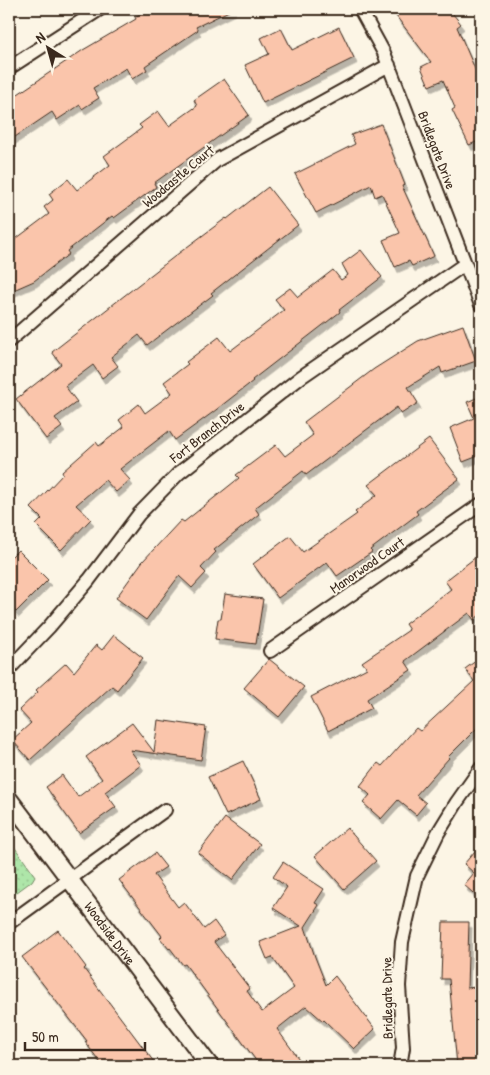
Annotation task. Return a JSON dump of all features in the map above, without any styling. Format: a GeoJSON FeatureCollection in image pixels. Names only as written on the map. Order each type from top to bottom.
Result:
{"type":"FeatureCollection","features":[{"type":"Feature","properties":{"kind":"street"},"geometry":{"type":"LineString","coordinates":[[9,68],[100,9]]}},
{"type":"Feature","properties":{"kind":"street","name":"Bridlegate Drive"},"geometry":{"type":"LineString","coordinates":[[360,9],[389,65],[481,305]]}},
{"type":"Feature","properties":{"kind":"street","name":"Woodcastle Court"},"geometry":{"type":"LineString","coordinates":[[9,341],[216,160],[389,65]]}},
{"type":"Feature","properties":{"kind":"street","name":"Fort Branch Drive"},"geometry":{"type":"LineString","coordinates":[[9,669],[49,627],[89,580],[140,514],[179,473],[301,378],[465,264]]}},
{"type":"Feature","properties":{"kind":"street","name":"Manorwood Court"},"geometry":{"type":"LineString","coordinates":[[270,651],[481,504]]}},
{"type":"Feature","properties":{"kind":"street","name":"Bridlegate Drive"},"geometry":{"type":"LineString","coordinates":[[400,1066],[403,1048],[399,986],[402,942],[417,876],[438,833],[481,768]]}},
{"type":"Feature","properties":{"kind":"street","name":"Woodside Drive"},"geometry":{"type":"LineString","coordinates":[[9,799],[210,1066]]}},
{"type":"Feature","properties":{"kind":"street"},"geometry":{"type":"LineString","coordinates":[[9,923],[165,810]]}},
{"type":"Feature","properties":{"kind":"green space"},"geometry":{"type":"Polygon","coordinates":[[[9,843],[13,845],[35,876],[32,881],[9,898],[9,843]]]}},
{"type":"Feature","properties":{"kind":"building"},"geometry":{"type":"Polygon","coordinates":[[[148,9],[233,9],[196,27],[198,30],[145,66],[147,70],[132,79],[126,68],[93,88],[99,98],[82,109],[80,105],[57,120],[52,112],[9,141],[9,100],[83,50],[136,19],[135,17],[148,9]]]}},
{"type":"Feature","properties":{"kind":"building"},"geometry":{"type":"Polygon","coordinates":[[[407,9],[449,9],[461,24],[457,27],[481,83],[481,140],[469,145],[452,110],[455,108],[443,80],[429,86],[421,67],[431,62],[396,16],[407,9]]]}},
{"type":"Feature","properties":{"kind":"building"},"geometry":{"type":"Polygon","coordinates":[[[339,27],[354,58],[263,103],[245,65],[269,54],[261,38],[281,28],[292,50],[339,27]]]}},
{"type":"Feature","properties":{"kind":"building"},"geometry":{"type":"Polygon","coordinates":[[[224,79],[249,115],[154,183],[156,187],[114,218],[112,216],[67,251],[69,254],[34,281],[9,292],[9,244],[49,214],[44,207],[53,200],[49,194],[68,179],[77,190],[110,165],[104,156],[142,128],[139,125],[158,111],[169,126],[197,106],[194,100],[224,79]]]}},
{"type":"Feature","properties":{"kind":"building"},"geometry":{"type":"Polygon","coordinates":[[[381,124],[405,185],[402,186],[434,256],[412,266],[409,261],[395,267],[383,240],[400,233],[382,194],[375,197],[371,185],[316,213],[295,174],[355,144],[351,135],[381,124]]]}},
{"type":"Feature","properties":{"kind":"building"},"geometry":{"type":"Polygon","coordinates":[[[268,187],[298,225],[211,293],[213,295],[147,345],[139,335],[111,357],[118,366],[102,378],[93,365],[65,386],[77,402],[55,418],[62,427],[46,439],[16,399],[61,364],[52,352],[179,253],[268,187]]]}},
{"type":"Feature","properties":{"kind":"building"},"geometry":{"type":"Polygon","coordinates":[[[361,250],[382,277],[212,413],[175,440],[169,431],[120,469],[130,480],[116,492],[105,480],[76,505],[91,519],[61,550],[36,525],[42,519],[31,508],[63,474],[62,472],[96,442],[99,446],[124,427],[119,420],[139,404],[145,413],[172,393],[164,382],[188,364],[186,362],[219,337],[230,351],[284,310],[275,299],[290,288],[298,297],[333,270],[341,280],[348,275],[342,264],[361,250]]]}},
{"type":"Feature","properties":{"kind":"building"},"geometry":{"type":"Polygon","coordinates":[[[463,325],[476,361],[442,373],[440,367],[408,387],[418,403],[401,414],[397,407],[306,475],[303,471],[255,508],[259,514],[214,550],[216,552],[201,568],[206,573],[192,588],[179,576],[146,620],[116,598],[142,562],[181,520],[184,522],[239,478],[236,475],[276,445],[285,456],[313,435],[304,422],[374,369],[418,341],[463,325]]]}},
{"type":"Feature","properties":{"kind":"building"},"geometry":{"type":"Polygon","coordinates":[[[481,396],[481,455],[463,462],[450,428],[474,418],[467,402],[481,396]]]}},
{"type":"Feature","properties":{"kind":"building"},"geometry":{"type":"Polygon","coordinates":[[[429,439],[459,479],[416,511],[418,514],[370,550],[372,552],[337,576],[327,562],[278,598],[253,564],[290,536],[303,552],[357,514],[355,512],[377,495],[368,485],[429,439]]]}},
{"type":"Feature","properties":{"kind":"building"},"geometry":{"type":"Polygon","coordinates":[[[18,550],[48,580],[16,612],[9,605],[9,559],[18,550]]]}},
{"type":"Feature","properties":{"kind":"building"},"geometry":{"type":"Polygon","coordinates":[[[481,553],[481,614],[474,620],[469,613],[405,661],[411,670],[367,699],[372,708],[328,731],[311,697],[367,668],[362,662],[409,630],[405,624],[451,589],[445,581],[481,553]]]}},
{"type":"Feature","properties":{"kind":"building"},"geometry":{"type":"Polygon","coordinates":[[[225,594],[263,599],[256,644],[215,639],[218,619],[221,619],[225,594]]]}},
{"type":"Feature","properties":{"kind":"building"},"geometry":{"type":"Polygon","coordinates":[[[114,635],[143,658],[117,690],[112,686],[30,760],[12,740],[31,723],[19,710],[38,692],[36,690],[66,663],[74,672],[96,645],[102,650],[114,635]]]}},
{"type":"Feature","properties":{"kind":"building"},"geometry":{"type":"Polygon","coordinates":[[[481,657],[481,724],[448,757],[416,795],[426,803],[416,815],[398,800],[381,819],[363,803],[370,795],[360,786],[378,763],[382,766],[416,728],[420,731],[474,681],[465,669],[481,657]]]}},
{"type":"Feature","properties":{"kind":"building"},"geometry":{"type":"Polygon","coordinates":[[[269,659],[304,687],[279,717],[244,688],[269,659]]]}},
{"type":"Feature","properties":{"kind":"building"},"geometry":{"type":"Polygon","coordinates":[[[158,720],[206,727],[201,760],[130,750],[141,765],[105,792],[116,807],[79,833],[46,787],[62,775],[78,797],[102,779],[86,757],[132,723],[154,752],[158,720]]]}},
{"type":"Feature","properties":{"kind":"building"},"geometry":{"type":"Polygon","coordinates":[[[243,761],[261,799],[226,815],[208,777],[243,761]]]}},
{"type":"Feature","properties":{"kind":"building"},"geometry":{"type":"Polygon","coordinates":[[[225,818],[260,844],[232,880],[198,853],[225,818]]]}},
{"type":"Feature","properties":{"kind":"building"},"geometry":{"type":"Polygon","coordinates":[[[347,828],[376,861],[344,889],[315,856],[347,828]]]}},
{"type":"Feature","properties":{"kind":"building"},"geometry":{"type":"Polygon","coordinates":[[[481,844],[481,900],[464,885],[474,873],[464,864],[481,844]]]}},
{"type":"Feature","properties":{"kind":"building"},"geometry":{"type":"Polygon","coordinates":[[[155,853],[166,867],[154,875],[178,907],[184,902],[204,929],[214,921],[224,935],[214,942],[250,989],[247,991],[262,1012],[294,988],[272,957],[267,959],[260,942],[301,926],[273,908],[287,887],[273,877],[283,862],[324,889],[315,903],[319,905],[305,927],[315,957],[326,985],[335,976],[375,1029],[354,1049],[324,1020],[306,1006],[277,1029],[304,1066],[260,1066],[185,964],[183,965],[160,938],[162,936],[119,880],[155,853]]]}},
{"type":"Feature","properties":{"kind":"building"},"geometry":{"type":"Polygon","coordinates":[[[443,922],[469,922],[467,988],[476,987],[479,1024],[481,1024],[481,1066],[457,1066],[449,979],[441,979],[443,922]]]}},
{"type":"Feature","properties":{"kind":"building"},"geometry":{"type":"Polygon","coordinates":[[[58,930],[86,967],[84,969],[157,1066],[103,1066],[85,1042],[87,1041],[22,957],[58,930]]]}}]}
